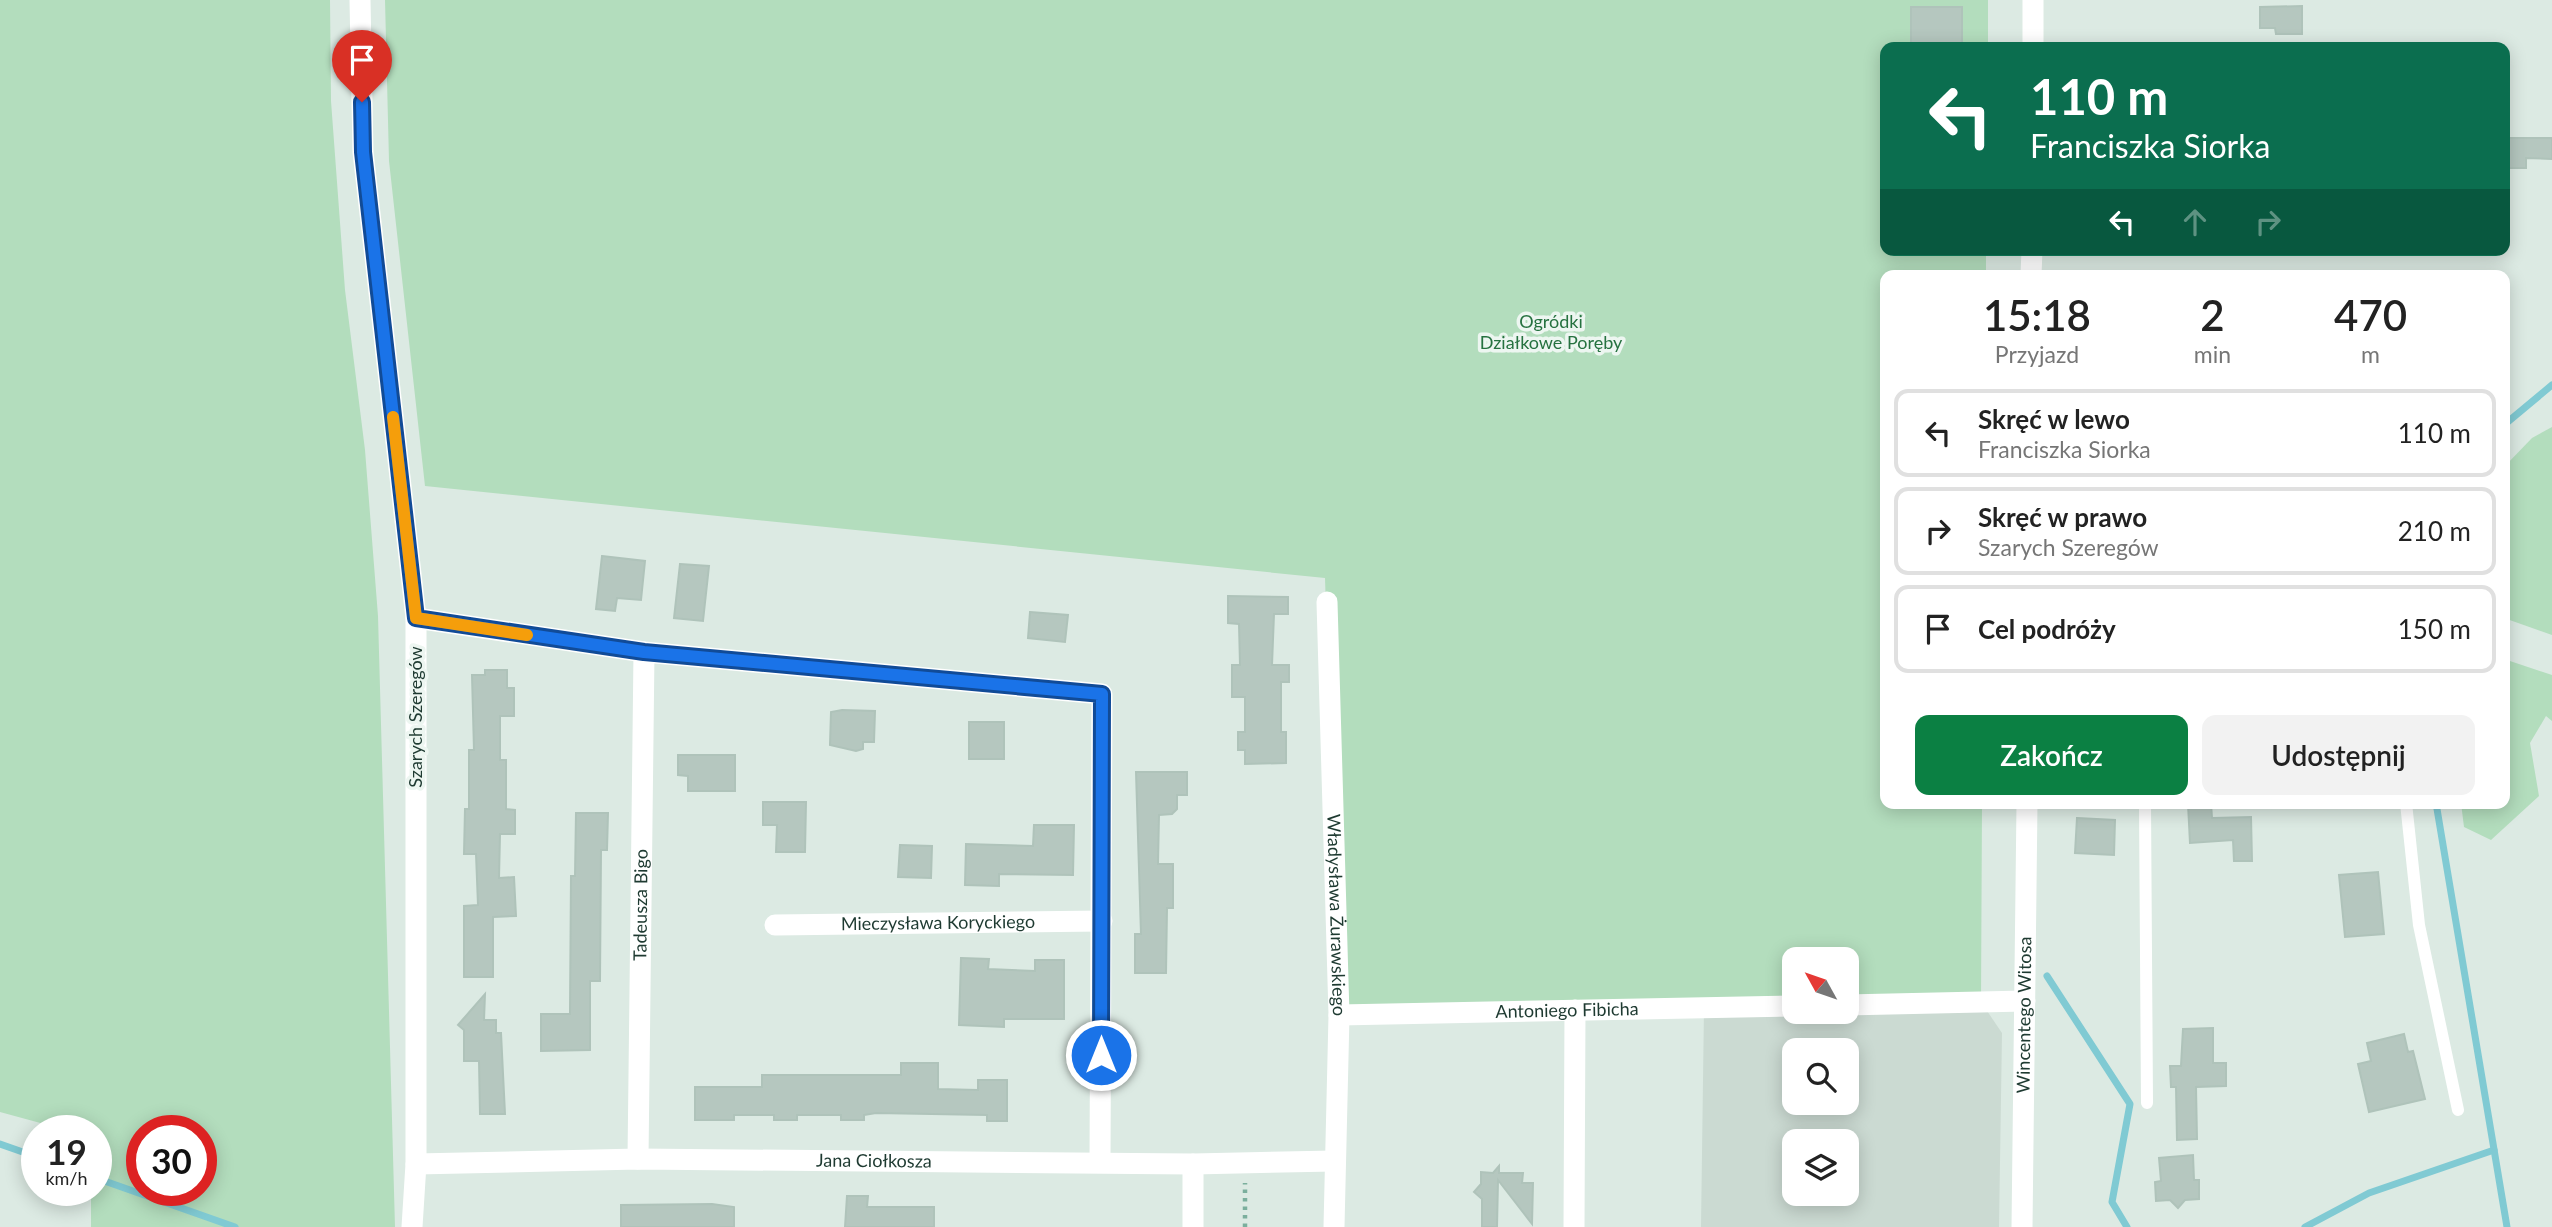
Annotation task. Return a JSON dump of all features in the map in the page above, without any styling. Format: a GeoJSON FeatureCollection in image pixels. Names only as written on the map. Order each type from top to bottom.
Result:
{"type":"FeatureCollection","features":[{"type":"Feature","properties":{"kind":"street","name":"Szarych Szeregów"},"geometry":{"type":"LineString","coordinates":[[360,0],[363,152],[416,618],[416,1164],[412,1227]]}},
{"type":"Feature","properties":{"kind":"street"},"geometry":{"type":"LineString","coordinates":[[2033,42],[2034,0]]}},
{"type":"Feature","properties":{"kind":"street","name":"Władysława Żurawskiego"},"geometry":{"type":"LineString","coordinates":[[1327,602],[1339,1015],[1334,1227]]}},
{"type":"Feature","properties":{"kind":"street"},"geometry":{"type":"LineString","coordinates":[[416,618],[644,652],[1102,694],[1100,1162]]}},
{"type":"Feature","properties":{"kind":"street","name":"Tadeusza Bigo"},"geometry":{"type":"LineString","coordinates":[[638,1158],[644,652]]}},
{"type":"Feature","properties":{"kind":"street","name":"Wincentego Witosa"},"geometry":{"type":"LineString","coordinates":[[2022,1227],[2027,809]]}},
{"type":"Feature","properties":{"kind":"street","name":"Mieczysława Koryckiego"},"geometry":{"type":"LineString","coordinates":[[775,925],[1102,920]]}},
{"type":"Feature","properties":{"kind":"street"},"geometry":{"type":"LineString","coordinates":[[1859,1005],[2025,1001]]}},
{"type":"Feature","properties":{"kind":"street","name":"Antoniego Fibicha"},"geometry":{"type":"LineString","coordinates":[[1339,1015],[1782,1006]]}},
{"type":"Feature","properties":{"kind":"street"},"geometry":{"type":"LineString","coordinates":[[1574,1227],[1575,1010]]}},
{"type":"Feature","properties":{"kind":"street","name":"Jana Ciołkosza"},"geometry":{"type":"LineString","coordinates":[[416,1164],[638,1158],[1193,1164],[1334,1161]]}},
{"type":"Feature","properties":{"kind":"street"},"geometry":{"type":"LineString","coordinates":[[1193,1164],[1193,1227]]}},
{"type":"Feature","properties":{"kind":"lane"},"geometry":{"type":"LineString","coordinates":[[2145,809],[2147,1103]]}},
{"type":"Feature","properties":{"kind":"lane"},"geometry":{"type":"LineString","coordinates":[[2407,809],[2419,925],[2458,1110]]}},
{"type":"Feature","properties":{"kind":"path"},"geometry":{"type":"LineString","coordinates":[[1245,1161],[1245,1227]]}},
{"type":"Feature","properties":{"kind":"shaded area"},"geometry":{"type":"Polygon","coordinates":[[[1981,1002],[2002,1033],[1999,1227],[1701,1227],[1704,1008],[1782,1010],[1782,1024],[1859,1024],[1859,1011],[1981,1002]]]}},
{"type":"Feature","properties":{"kind":"green space"},"geometry":{"type":"Polygon","coordinates":[[[0,0],[330,0],[331,101],[345,290],[365,450],[378,616],[395,1227],[91,1227],[91,1206],[112,1206],[112,1115],[21,1115],[21,1118],[0,1112],[0,0]]]}},
{"type":"Feature","properties":{"kind":"green space","name":"Ogródki Działkowe Poręby"},"geometry":{"type":"Polygon","coordinates":[[[385,0],[1988,0],[1988,42],[1880,42],[1880,256],[1986,256],[1986,270],[1880,270],[1880,809],[1982,809],[1981,1002],[1859,1005],[1859,947],[1782,947],[1782,1006],[1339,1015],[1325,578],[425,486],[389,161],[385,0]]]}},
{"type":"Feature","properties":{"kind":"green space"},"geometry":{"type":"Polygon","coordinates":[[[2552,427],[2552,635],[2510,620],[2510,461],[2532,438],[2552,427]]]}},
{"type":"Feature","properties":{"kind":"green space"},"geometry":{"type":"Polygon","coordinates":[[[2510,661],[2552,675],[2552,721],[2546,716],[2530,743],[2539,796],[2491,840],[2464,827],[2462,809],[2510,809],[2510,661]]]}},
{"type":"Feature","properties":{"kind":"building"},"geometry":{"type":"Polygon","coordinates":[[[2302,6],[2302,34],[2276,34],[2275,28],[2260,28],[2260,7],[2302,6]]]}},
{"type":"Feature","properties":{"kind":"building"},"geometry":{"type":"Polygon","coordinates":[[[1911,7],[1962,7],[1962,42],[1911,42],[1911,7]]]}},
{"type":"Feature","properties":{"kind":"building"},"geometry":{"type":"Polygon","coordinates":[[[2510,138],[2552,138],[2552,159],[2526,158],[2526,168],[2510,168],[2510,138]]]}},
{"type":"Feature","properties":{"kind":"building"},"geometry":{"type":"Polygon","coordinates":[[[602,556],[645,561],[641,600],[617,598],[615,611],[596,609],[602,556]]]}},
{"type":"Feature","properties":{"kind":"building"},"geometry":{"type":"Polygon","coordinates":[[[680,564],[709,566],[703,621],[674,618],[680,564]]]}},
{"type":"Feature","properties":{"kind":"building"},"geometry":{"type":"Polygon","coordinates":[[[1228,596],[1288,597],[1288,614],[1274,614],[1272,665],[1289,665],[1289,682],[1281,682],[1281,732],[1286,732],[1286,763],[1245,764],[1245,750],[1238,750],[1238,732],[1245,732],[1245,697],[1232,697],[1232,665],[1240,665],[1239,624],[1228,623],[1228,596]]]}},
{"type":"Feature","properties":{"kind":"building"},"geometry":{"type":"Polygon","coordinates":[[[1030,612],[1068,615],[1065,642],[1028,638],[1030,612]]]}},
{"type":"Feature","properties":{"kind":"building"},"geometry":{"type":"Polygon","coordinates":[[[485,670],[507,670],[507,688],[514,688],[514,716],[500,716],[500,760],[506,760],[506,809],[515,810],[515,834],[500,834],[499,878],[514,877],[516,916],[493,917],[493,977],[464,977],[464,906],[478,905],[476,854],[464,854],[465,809],[469,809],[469,750],[474,750],[472,675],[485,675],[485,670]]]}},
{"type":"Feature","properties":{"kind":"building"},"geometry":{"type":"Polygon","coordinates":[[[875,711],[874,742],[863,742],[863,749],[856,751],[830,745],[831,712],[875,711]]]}},
{"type":"Feature","properties":{"kind":"building"},"geometry":{"type":"Polygon","coordinates":[[[969,722],[1004,722],[1004,759],[969,759],[969,722]]]}},
{"type":"Feature","properties":{"kind":"building"},"geometry":{"type":"Polygon","coordinates":[[[678,755],[735,755],[735,791],[688,791],[688,776],[678,775],[678,755]]]}},
{"type":"Feature","properties":{"kind":"building"},"geometry":{"type":"Polygon","coordinates":[[[1136,772],[1187,772],[1187,795],[1177,795],[1177,809],[1172,814],[1159,815],[1158,864],[1173,864],[1173,908],[1167,908],[1166,973],[1135,973],[1135,934],[1141,934],[1136,772]]]}},
{"type":"Feature","properties":{"kind":"building"},"geometry":{"type":"Polygon","coordinates":[[[763,802],[806,802],[805,852],[776,852],[777,825],[763,825],[763,802]]]}},
{"type":"Feature","properties":{"kind":"building"},"geometry":{"type":"Polygon","coordinates":[[[2188,809],[2211,809],[2212,818],[2251,817],[2252,861],[2234,861],[2233,840],[2190,843],[2188,809]]]}},
{"type":"Feature","properties":{"kind":"building"},"geometry":{"type":"Polygon","coordinates":[[[576,813],[608,813],[607,850],[601,850],[600,981],[590,981],[590,1050],[541,1051],[541,1014],[570,1014],[571,876],[575,876],[576,813]]]}},
{"type":"Feature","properties":{"kind":"building"},"geometry":{"type":"Polygon","coordinates":[[[2077,818],[2115,820],[2114,855],[2075,853],[2077,818]]]}},
{"type":"Feature","properties":{"kind":"building"},"geometry":{"type":"Polygon","coordinates":[[[1034,825],[1074,825],[1073,875],[999,874],[999,886],[965,885],[966,844],[1033,846],[1034,825]]]}},
{"type":"Feature","properties":{"kind":"building"},"geometry":{"type":"Polygon","coordinates":[[[900,845],[932,846],[931,878],[898,877],[900,845]]]}},
{"type":"Feature","properties":{"kind":"building"},"geometry":{"type":"Polygon","coordinates":[[[2378,872],[2384,934],[2345,937],[2339,875],[2378,872]]]}},
{"type":"Feature","properties":{"kind":"building"},"geometry":{"type":"Polygon","coordinates":[[[961,958],[989,959],[988,969],[1035,971],[1035,960],[1064,960],[1064,1019],[1004,1019],[1004,1027],[959,1025],[961,958]]]}},
{"type":"Feature","properties":{"kind":"building"},"geometry":{"type":"Polygon","coordinates":[[[485,994],[484,1020],[496,1020],[496,1033],[501,1033],[505,1114],[480,1114],[479,1061],[464,1061],[464,1030],[458,1025],[485,994]]]}},
{"type":"Feature","properties":{"kind":"building"},"geometry":{"type":"Polygon","coordinates":[[[2213,1028],[2213,1063],[2226,1063],[2226,1086],[2196,1087],[2197,1139],[2177,1140],[2176,1087],[2171,1087],[2170,1066],[2181,1066],[2183,1029],[2213,1028]]]}},
{"type":"Feature","properties":{"kind":"building"},"geometry":{"type":"Polygon","coordinates":[[[2404,1034],[2408,1052],[2413,1051],[2425,1099],[2369,1112],[2358,1064],[2371,1061],[2367,1043],[2404,1034]]]}},
{"type":"Feature","properties":{"kind":"building"},"geometry":{"type":"Polygon","coordinates":[[[901,1063],[938,1063],[938,1089],[978,1090],[978,1080],[1007,1080],[1007,1121],[987,1121],[987,1115],[876,1113],[864,1115],[864,1120],[841,1120],[841,1115],[797,1115],[797,1120],[774,1120],[774,1115],[734,1115],[734,1120],[695,1120],[695,1087],[762,1087],[762,1075],[901,1075],[901,1063]]]}},
{"type":"Feature","properties":{"kind":"building"},"geometry":{"type":"Polygon","coordinates":[[[2193,1155],[2194,1180],[2199,1180],[2199,1199],[2185,1200],[2178,1208],[2170,1200],[2156,1201],[2155,1182],[2161,1181],[2159,1158],[2193,1155]]]}},
{"type":"Feature","properties":{"kind":"building"},"geometry":{"type":"Polygon","coordinates":[[[1499,1166],[1499,1173],[1523,1173],[1522,1183],[1533,1183],[1532,1224],[1498,1180],[1497,1227],[1482,1227],[1482,1199],[1474,1192],[1481,1184],[1481,1172],[1493,1173],[1499,1166]]]}},
{"type":"Feature","properties":{"kind":"building"},"geometry":{"type":"Polygon","coordinates":[[[847,1196],[868,1196],[867,1207],[934,1207],[934,1227],[845,1227],[847,1196]]]}},
{"type":"Feature","properties":{"kind":"building"},"geometry":{"type":"Polygon","coordinates":[[[712,1204],[734,1207],[734,1227],[621,1227],[621,1205],[712,1204]]]}},
{"type":"Feature","properties":{"kind":"waterway"},"geometry":{"type":"LineString","coordinates":[[2510,420],[2552,385]]}},
{"type":"Feature","properties":{"kind":"waterway"},"geometry":{"type":"LineString","coordinates":[[2437,809],[2507,1227]]}},
{"type":"Feature","properties":{"kind":"waterway"},"geometry":{"type":"LineString","coordinates":[[2047,976],[2130,1104],[2112,1202],[2127,1227]]}},
{"type":"Feature","properties":{"kind":"waterway"},"geometry":{"type":"LineString","coordinates":[[0,1144],[21,1151]]}},
{"type":"Feature","properties":{"kind":"waterway"},"geometry":{"type":"LineString","coordinates":[[2305,1227],[2369,1193],[2494,1150]]}},
{"type":"Feature","properties":{"kind":"waterway"},"geometry":{"type":"LineString","coordinates":[[112,1184],[235,1227]]}},
{"type":"Feature","properties":{"kind":"slow traffic"},"geometry":{"type":"LineString","coordinates":[[393,417],[416,618],[527,635]]}},
{"type":"Feature","properties":{"kind":"route"},"geometry":{"type":"LineString","coordinates":[[362,102],[363,152],[416,618],[644,652],[1102,694],[1101,1055]]}}]}
